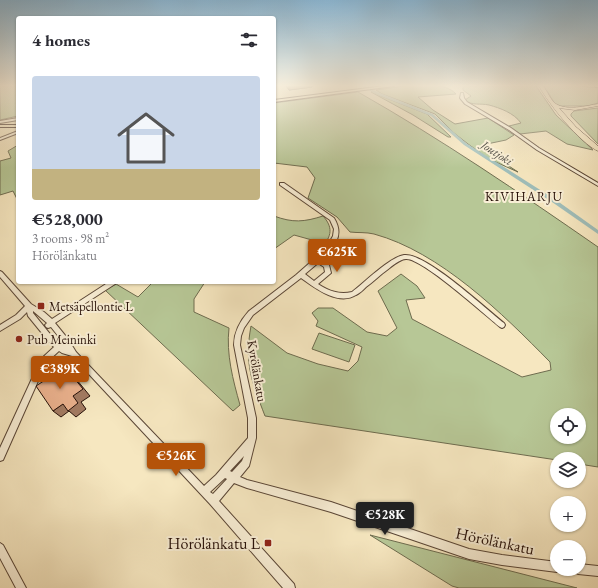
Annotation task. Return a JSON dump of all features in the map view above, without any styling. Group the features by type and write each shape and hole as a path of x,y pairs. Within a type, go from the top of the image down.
{"highway":[{"path":"561,113 572,126 598,149"},
{"path":"565,113 572,126"}],"main road":[{"path":"0,126 16,129"},
{"path":"0,130 16,129"}],"street":[{"path":"485,113 538,149 598,185"},
{"path":"0,122 16,119"},
{"path":"0,139 16,130"},
{"name":"Kyrölänkatu","path":"213,501 246,463 253,428 237,345 239,332 243,321 327,252 334,242 337,232 335,223 326,214 282,184"},
{"path":"300,274 327,293 346,297 354,294 395,262 405,257 411,257 421,261 436,271 502,325"},
{"path":"314,284 328,273 327,266 318,260"},
{"path":"0,273 29,306 36,309 66,342 74,354 213,501 290,588"},
{"path":"42,329 111,284"},
{"path":"0,328 18,317 29,306"},
{"path":"29,306 30,314 58,347 74,354"},
{"path":"0,457 43,360 66,342"},
{"path":"204,492 224,472 251,440"},
{"name":"Hörölänkatu","path":"224,472 233,478 331,507 469,554 550,566"},
{"path":"0,548 22,588"},
{"path":"586,570 598,571"}],"green space":[{"path":"0,113 16,113 16,116 0,120"},
{"path":"276,113 395,113 450,147 598,247 598,467 586,465 586,452 550,452 550,459 265,416 250,372 248,351 251,326 287,353 318,364 348,371 358,361 362,347 316,326 318,321 312,313 318,308 333,308 367,332 387,336 397,328 378,291 401,274 417,286 425,298 406,300 412,319 522,377 551,370 550,362 512,324 469,287 446,270 423,255 399,243 374,234 350,232 337,217 308,198 315,178 307,167 276,163"},
{"path":"410,113 427,114 451,137 448,137"},
{"path":"434,113 438,113 455,124 488,118 514,135 506,140 482,145 495,157 518,172 489,159 454,133"},
{"path":"510,113 555,113 593,150 567,144 546,131 520,134 509,126 521,123"},
{"path":"598,113 598,144 571,116 571,114"},
{"path":"16,146 16,197 13,191 0,195 0,161 11,158 8,151"},
{"path":"323,216 330,228 328,239 322,247 312,240 294,235 276,248 276,217 298,221 310,220"},
{"path":"116,284 138,297 151,284 204,284 194,299 194,312 229,328 229,357 240,405 233,411 105,290"},
{"path":"319,333 355,345 349,362 312,349"},
{"path":"370,535 577,588 459,588 452,586"}],"building":[{"path":"65,367 83,389 73,396 78,403 68,411 63,404 53,411 36,386"}],"waterway":[{"name":"Joutjoki","path":"428,113 432,115 465,144 554,201 598,232"}],"place":[{"name":"Metsäpellontie L","path":"41,306"},
{"name":"Pub Meininki","path":"19,339"},
{"name":"Hörölänkatu L","path":"268,543"}],"district":[{"name":"KIVIHARJU","path":"524,196"}]}
